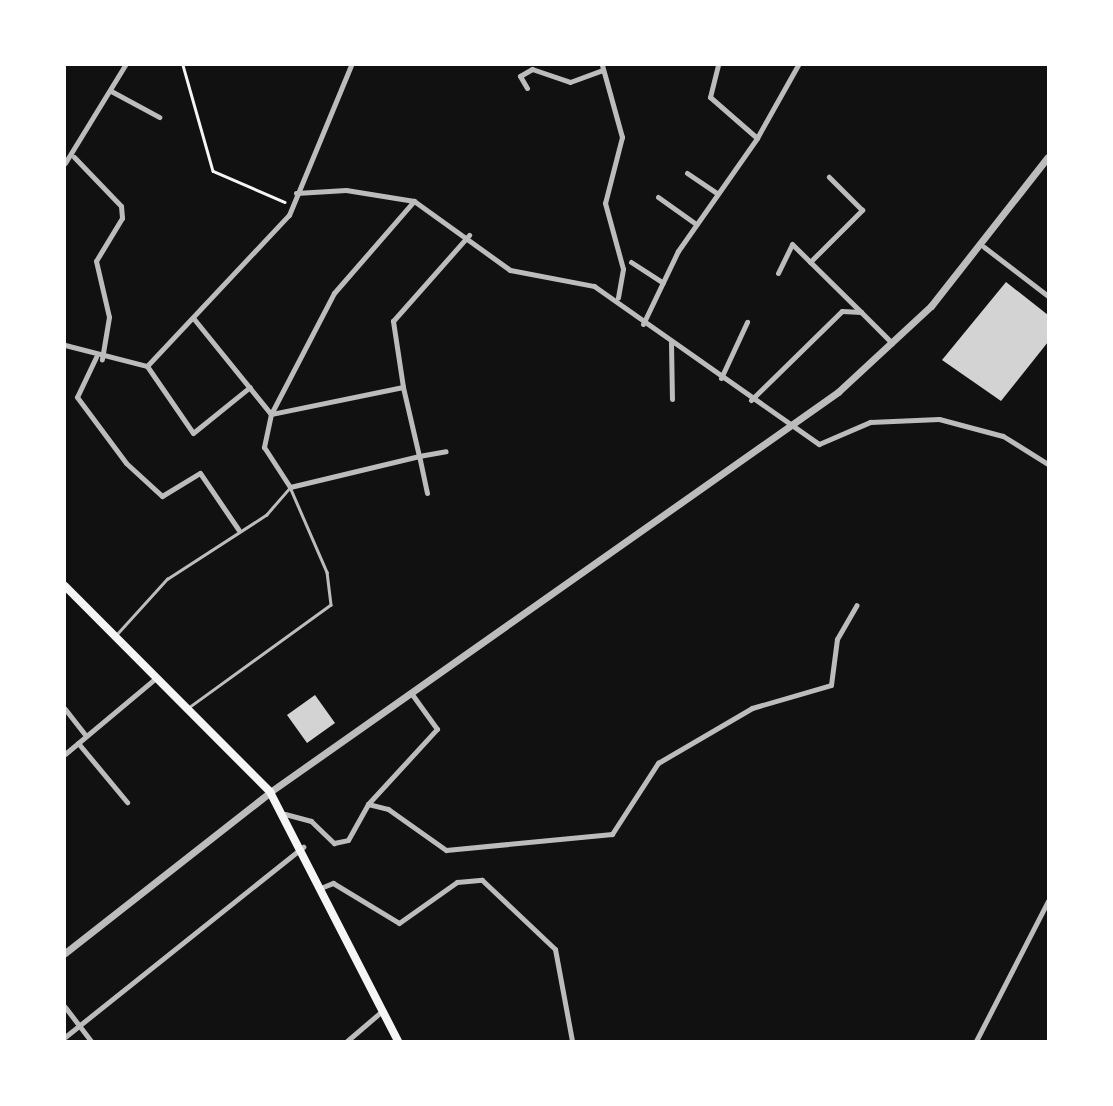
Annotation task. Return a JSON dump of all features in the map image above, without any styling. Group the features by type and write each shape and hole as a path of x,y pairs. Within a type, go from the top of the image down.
{"main road":[{"path":"65,586 190,707 270,792 303,847 398,1041"}],"street":[{"path":"65,163 74,157 125,65"},
{"path":"147,366 280,229 351,65"},
{"path":"718,65 710,97 757,138"},
{"path":"643,324 696,223 757,138 799,65"},
{"path":"527,88 520,76 532,69 570,82 601,68 622,137 605,203 622,269 618,298"},
{"path":"111,91 159,117"},
{"path":"74,157 121,206 122,218 96,261 109,317 99,358 77,397 126,463 162,496 200,473 238,529"},
{"path":"65,953 270,792 760,453 893,344 984,247 1048,157"},
{"path":"687,173 716,193"},
{"path":"810,262 862,210 829,177"},
{"path":"296,192 346,190 414,201 469,234 523,276 594,286 618,298 643,324 779,419 822,445 870,422 939,419 995,433 1048,464"},
{"path":"658,197 696,223"},
{"path":"414,201 334,293 271,414 264,447 290,487 446,451"},
{"path":"427,493 403,387 393,321 469,234"},
{"path":"778,273 792,244 893,344"},
{"path":"984,247 1048,296"},
{"path":"631,262 663,283"},
{"path":"751,400 842,311 861,312"},
{"path":"194,319 271,414"},
{"path":"721,378 747,323"},
{"path":"671,343 672,399"},
{"path":"65,345 99,358 147,366 193,433 250,387"},
{"path":"271,414 403,387"},
{"path":"368,804 388,809 446,850 612,834 658,763 752,708 831,685 837,639 857,605"},
{"path":"65,754 158,677"},
{"path":"285,814 310,821 334,843 348,840 368,804 437,729 411,693"},
{"path":"65,709 86,736"},
{"path":"78,743 127,802"},
{"path":"65,1037 303,847"},
{"path":"323,887 333,883 399,923 457,882 482,880 555,949 572,1041"},
{"path":"976,1041 1048,901"},
{"path":"65,1007 91,1041"},
{"path":"347,1041 382,1011"}],"lane":[{"path":"116,635 167,579 238,529 266,515 290,487 327,572 331,605 190,707"}],"path":[{"path":"183,65 213,171 291,204"}],"building":[{"path":"1006,282 1048,315 1048,342 1001,401 942,360"},
{"path":"315,695 335,723 307,743 287,715"}]}
